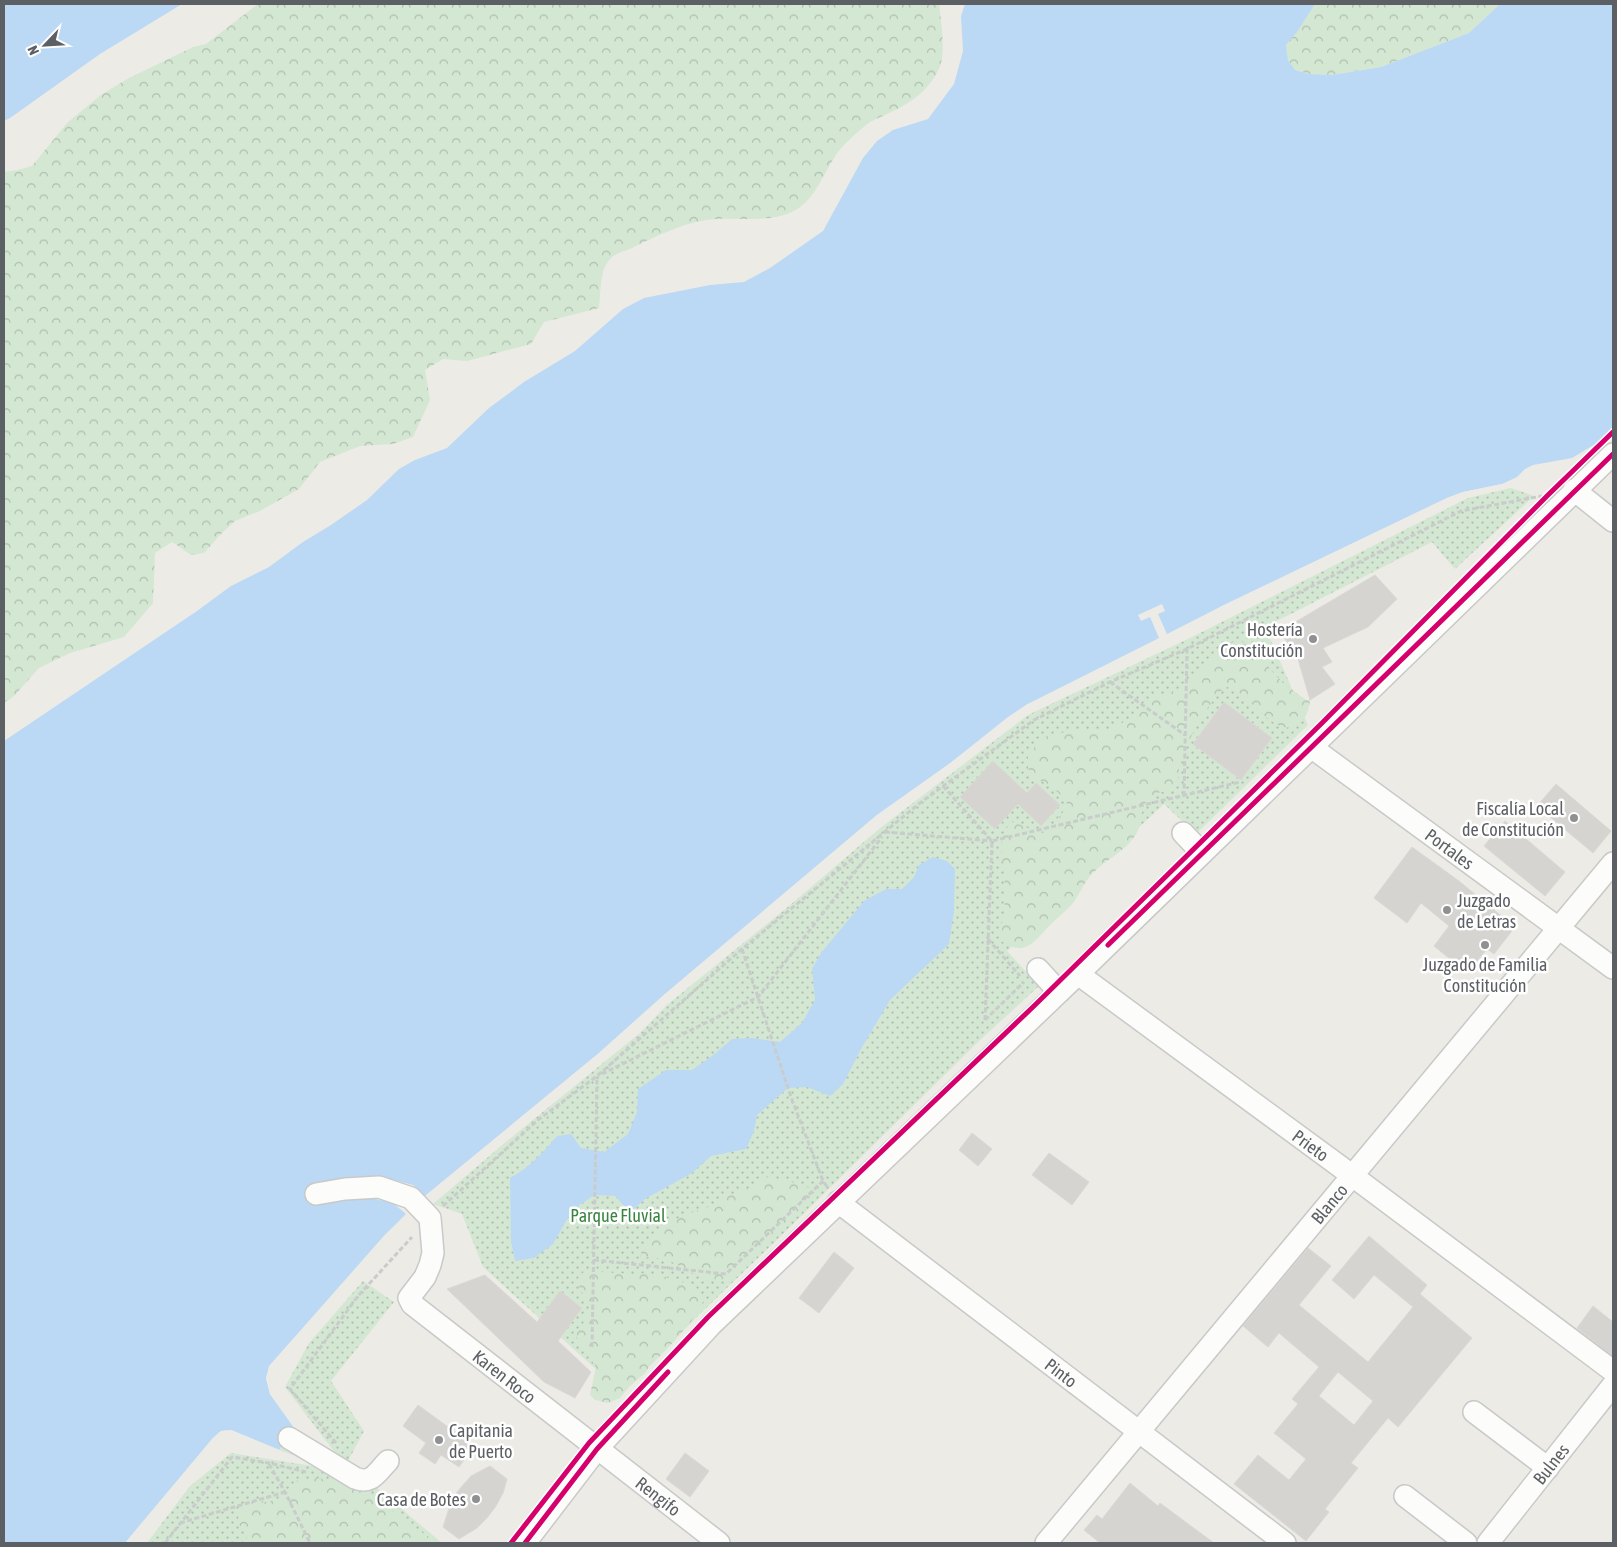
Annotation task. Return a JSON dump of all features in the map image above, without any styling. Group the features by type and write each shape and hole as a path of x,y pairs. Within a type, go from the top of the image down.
{"street":[{"path":"525,1543 597,1450 712,1324 1078,974 1613,454"},
{"path":"1574,490 1613,521"},
{"name":"Portales","path":"1311,747 1613,968"},
{"path":"1183,833 1202,853"},
{"name":"Blanco","path":"1046,1543 1613,862"},
{"path":"1038,969 1059,992"},
{"name":"Prieto","path":"1078,974 1353,1176 1613,1371"},
{"path":"316,1194 345,1189 379,1187 410,1198 430,1218"},
{"name":"Pinto","path":"838,1202 1285,1543"},
{"name":"Karen Roco","path":"430,1218 433,1253 425,1276 409,1298 412,1304 597,1450"},
{"name":"Bulnes","path":"1488,1543 1613,1385"},
{"path":"1474,1412 1548,1468"},
{"path":"289,1438 340,1469 364,1481 370,1480 388,1461"},
{"name":"Rengifo","path":"597,1450 719,1543"},
{"path":"1405,1496 1466,1543"}],"path":[{"path":"1542,501 1548,495"},
{"path":"340,1469 347,1456 290,1389 358,1296 430,1218 538,1120 597,1076 742,949 886,831 943,786 1034,720 1110,682 1187,649 1461,511 1548,495"},
{"path":"1184,796 1187,649"},
{"path":"1110,682 1185,735"},
{"path":"886,831 992,841 1240,782"},
{"path":"943,786 992,841 987,957 985,1020 1025,982 988,940"},
{"path":"597,1076 758,997 886,831"},
{"path":"594,1260 726,1274 823,1181 791,1097 742,949"},
{"path":"592,1347 597,1076"},
{"path":"164,1543 232,1457 314,1474"},
{"path":"268,1463 285,1492 310,1543"},
{"path":"180,1523 285,1492"}],"green space":[{"path":"258,4 939,4 943,38 942,56 938,71 922,92 903,106 870,122 839,150 816,189 802,206 781,216 760,219 706,220 659,235 611,258 604,268 602,275 599,308 544,322 531,344 467,361 443,359 425,370 430,400 413,437 393,444 360,446 320,462 299,489 260,511 235,521 204,553 191,555 172,542 155,553 153,603 124,637 70,653 39,668 14,696 4,703 4,172 32,166 68,122 101,95 127,79 193,47 206,44"},
{"path":"1315,4 1500,4 1469,33 1381,67 1332,75 1308,74 1295,70 1288,60 1286,45"},
{"name":"Parque Fluvial","path":"1511,488 1534,496 1455,569 1432,542 1265,627 1308,725 1196,834 1164,804 1007,951 1039,986 979,1041 620,1391 483,1267 462,1214 433,1204 640,1033 667,1005 789,906 879,829 1028,715 1190,638 1468,498"},
{"path":"1240,641 1247,644 1283,683 1306,700 1310,700 1308,711 1303,720 1289,727 1280,726 1262,714 1236,691 1227,687 1220,692 1206,710 1187,744 1180,763 1177,786 1150,797 1144,806 1137,832 1130,842 1092,874 1073,903 1029,945 1017,948 1001,941 998,935 1003,920 1005,898 1002,841 1007,828 1011,822 1036,832 1045,832 1050,829 1063,812 1067,803 1048,784 1036,779 1031,774 1028,768 1028,756 1036,745 1047,736 1074,730 1109,729 1115,727 1138,714 1157,695 1164,696 1187,686 1217,655 1233,642"},
{"path":"768,1177 810,1188 811,1195 801,1214 783,1225 761,1252 729,1280 713,1281 705,1279 667,1260 640,1257 648,1239 664,1225 687,1214 714,1205 725,1197 745,1190"},
{"path":"585,1271 658,1275 693,1286 703,1297 701,1307 696,1316 680,1335 620,1398 608,1403 595,1400 590,1395 596,1367 577,1338 577,1331 585,1321 589,1307 577,1282 579,1276"},
{"path":"363,1281 394,1302 331,1381 364,1431 347,1463 442,1543 147,1543 190,1486 231,1453 331,1469 279,1450 295,1428 339,1458 285,1387 309,1343"},
{"path":"317,1478 344,1483 370,1492 379,1502 437,1543 246,1543 247,1534 237,1522 240,1512 245,1506 282,1497 289,1491 295,1481"}],"water":[{"path":"4,4 182,4 100,54 4,121"},
{"path":"965,4 1315,4 1286,45 1288,60 1295,70 1308,74 1332,75 1381,67 1469,33 1500,4 1613,4 1613,427 1597,443 1572,458 1533,465 1525,469 1517,477 1502,484 1463,492 1447,498 1224,605 1026,705 1008,717 949,764 877,815 665,994 599,1053 425,1196 384,1236 270,1366 266,1378 270,1394 295,1428 279,1450 231,1430 221,1431 213,1438 125,1543 4,1543 4,741 231,586 269,567 303,542 331,525 367,500 399,469 415,460 447,448 489,408 524,382 575,351 623,309 644,298 710,285 744,282 770,268 823,231 863,158 877,141 893,130 928,119 954,84 963,51 961,16"},
{"path":"933,857 947,861 955,869 954,911 949,944 890,1000 843,1084 830,1096 807,1087 788,1088 757,1115 754,1131 746,1149 711,1156 692,1173 645,1199 630,1212 615,1196 595,1195 573,1209 553,1244 534,1258 515,1261 511,1241 510,1178 536,1159 557,1136 571,1134 581,1148 604,1152 628,1134 637,1112 638,1089 666,1070 692,1070 732,1039 752,1038 780,1042 802,1023 815,1000 812,969 821,953 864,901 886,889 902,889 914,877 919,865"}],"pier":[{"path":"1502,484 1505,486 1464,494 1448,500 1225,607 1027,707 879,817 667,996 601,1055 426,1198 386,1237 272,1368 269,1378 272,1393 297,1427 297,1430 294,1428 270,1394 266,1378 269,1366 384,1236 406,1214 393,1203 375,1199 344,1199 309,1204 308,1190 371,1177 413,1185 425,1196 599,1053 665,994 877,815 949,764 1026,705 1159,638 1150,617 1141,621 1138,615 1162,604 1165,611 1158,614 1167,634 1447,498 1463,492"},
{"path":"231,1430 282,1451 279,1452 230,1433 222,1433 214,1439 128,1543 125,1543 213,1438 221,1431"}],"building":[{"name":"Hostería Constitución","path":"1375,575 1397,599 1368,627 1323,648 1332,662 1322,667 1335,684 1310,700 1298,659 1280,631"},
{"path":"1224,702 1272,738 1241,780 1193,744"},
{"path":"993,761 1027,793 1036,783 1060,805 1041,826 1018,804 995,829 960,797"},
{"name":"Fiscalía Local de Constitución","path":"1556,784 1611,831 1593,853 1537,806"},
{"path":"1505,821 1565,872 1545,896 1484,846"},
{"path":"1412,847 1459,881 1515,927 1494,954 1487,949 1467,973 1434,946 1449,926 1421,903 1407,923 1374,898"},
{"path":"972,1133 992,1149 978,1166 959,1150"},
{"path":"1049,1153 1089,1182 1072,1205 1032,1175"},
{"path":"1369,1236 1427,1285 1420,1294 1472,1338 1398,1427 1388,1418 1351,1463 1358,1468 1325,1509 1329,1512 1306,1541 1234,1484 1258,1455 1289,1480 1306,1459 1274,1433 1298,1404 1292,1399 1319,1367 1279,1333 1268,1347 1243,1326 1308,1248 1331,1266 1299,1305 1368,1362 1413,1307 1374,1275 1354,1299 1332,1280","holes":["1338,1372 1373,1401 1354,1425 1319,1396"]},
{"path":"834,1252 854,1268 819,1313 799,1298"},
{"path":"485,1275 537,1322 560,1291 582,1308 558,1341 591,1372 575,1398 544,1382 447,1289"},
{"path":"1593,1306 1613,1322 1613,1356 1577,1328"},
{"path":"418,1405 474,1446 459,1467 441,1455 435,1464 419,1453 426,1443 403,1426"},
{"path":"685,1453 709,1471 690,1497 666,1479"},
{"name":"Casa de Botes","path":"490,1466 507,1479 503,1493 487,1518 477,1528 459,1539 443,1527 450,1505 457,1492 471,1476"},
{"path":"1130,1483 1158,1506 1160,1503 1214,1543 1100,1543 1084,1530 1097,1515 1102,1519"}],"cycle path":[{"path":"511,1543 589,1443 708,1317 1035,1005 1322,723 1613,432"},
{"path":"1108,945 1613,454"},
{"path":"525,1543 597,1449 668,1372"}],"place":[{"name":"Hostería Constitución","path":"1313,639"},
{"name":"Fiscalía Local de Constitución","path":"1574,818"},
{"name":"Juzgado de Letras","path":"1447,910"},
{"name":"Juzgado de Familia Constitución","path":"1485,945"},
{"name":"Capitania de Puerto","path":"439,1440"},
{"name":"Casa de Botes","path":"476,1499"}]}
